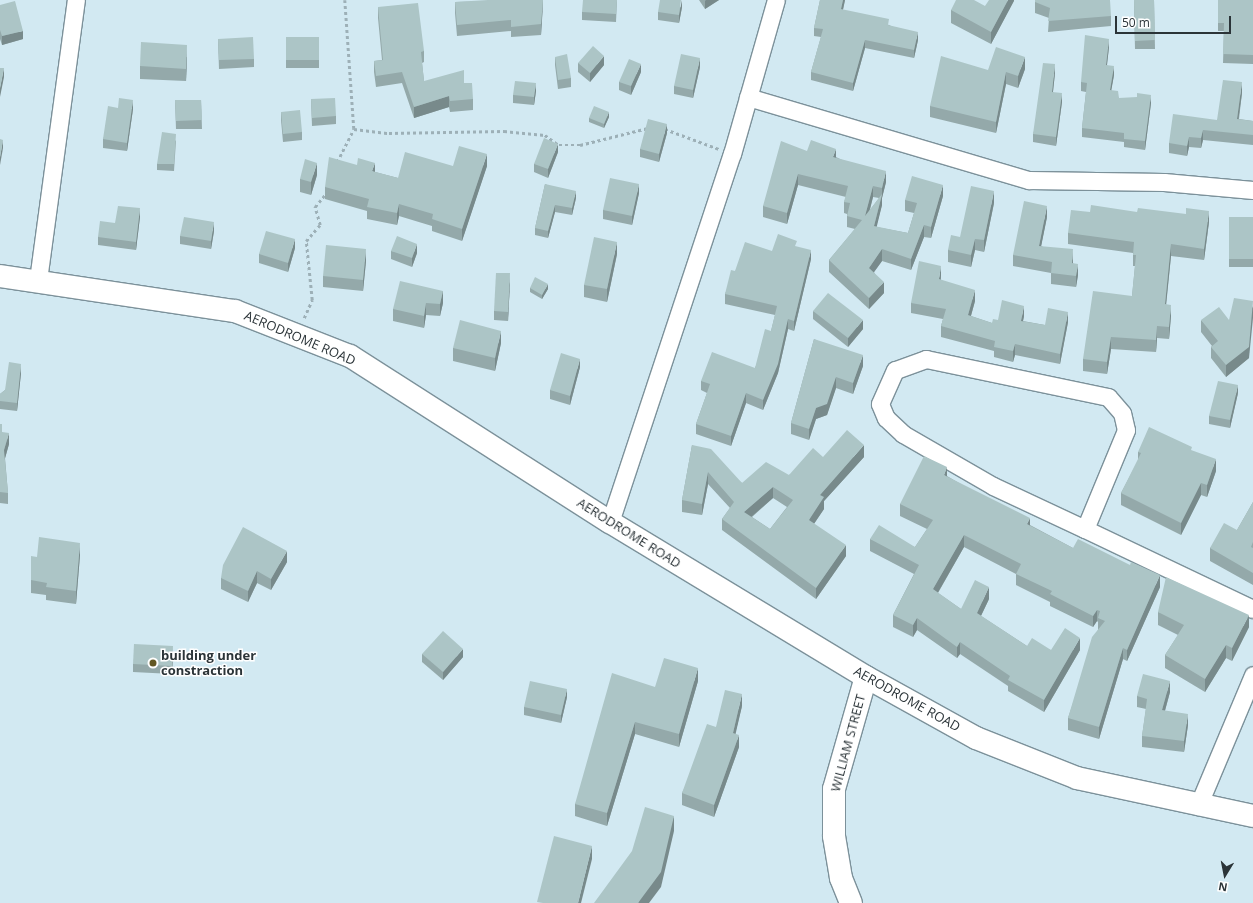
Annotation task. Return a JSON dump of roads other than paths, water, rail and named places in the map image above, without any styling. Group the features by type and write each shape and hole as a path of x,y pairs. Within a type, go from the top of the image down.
{"street":[{"path":"38,280 76,0"},
{"path":"610,522 732,154 776,0"},
{"path":"748,97 1029,180 1164,182 1253,190"},
{"name":"AERODROME ROAD","path":"0,276 38,280 235,311 350,356 610,522 866,677 976,738 1077,778 1198,806 1253,816"},
{"path":"1085,529 1126,430 1122,413 1108,397 926,359 895,370 880,404 886,418 903,434 993,486 1253,609"},
{"path":"1198,806 1253,675"},
{"name":"WILLIAM STREET","path":"851,903 841,878 834,836 834,789 866,677"}],"place":[{"name":"building under constraction","path":"153,663"}]}
